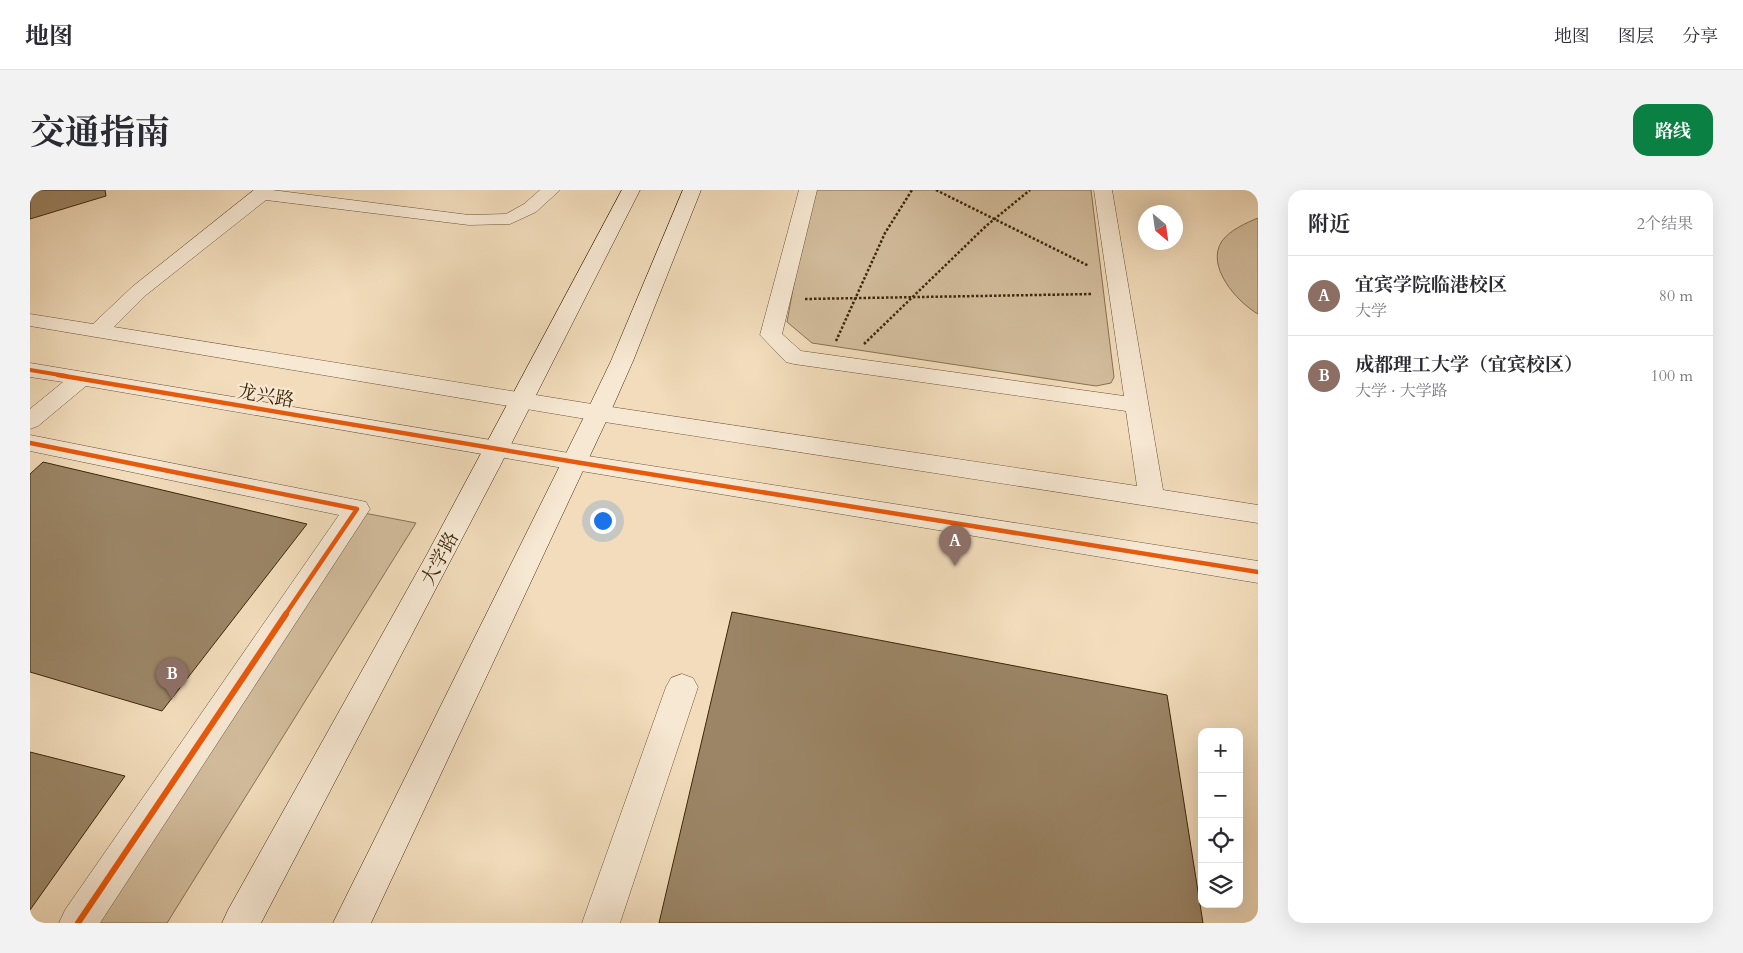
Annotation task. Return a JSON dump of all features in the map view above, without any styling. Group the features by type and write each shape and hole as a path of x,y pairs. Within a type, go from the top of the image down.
{"street":[{"path":"98,331 139,291 262,192 469,220 510,219 530,208 551,190"},
{"name":"大学路","path":"241,923 523,402 631,190"},
{"path":"352,923 598,413 622,361 692,190"},
{"path":"808,190 771,335 794,357 1137,405"},
{"path":"1103,190 1151,497"},
{"name":"龙兴路","path":"30,320 523,402 1258,514"},
{"name":"龙兴路","path":"30,370 575,462 1258,572"},
{"path":"30,421 81,379"},
{"path":"30,443 357,509 78,923"},
{"path":"601,923 682,687"}],"path":[{"path":"835,362 855,299 885,233 912,190"},
{"path":"936,190 994,219 1118,287"},
{"path":"835,362 912,298 994,219 1030,190"},
{"path":"780,299 912,298 1118,287"}],"shaded area":[{"path":"811,190 1091,190 1114,377 1111,383 1096,386 812,343 787,322"},
{"path":"1258,218 1258,314 1241,301 1226,282 1220,272 1218,251 1222,241 1229,233"},
{"path":"364,513 416,523 167,923 89,923"}],"building":[{"path":"40,190 105,190 106,196 30,219 30,193"},
{"path":"43,462 307,524 162,711 30,672 30,474"},
{"path":"732,612 1167,695 1198,891 1198,908 1201,908 1203,923 659,923"},
{"path":"30,752 125,776 30,910"}],"cycle path":[{"path":"30,370 575,462 1258,572"},
{"path":"30,443 357,509 78,923"}],"place":[{"name":"宜宾学院临港校区","path":"955,566"},
{"name":"成都理工大学（宜宾校区）","path":"172,699"}]}
